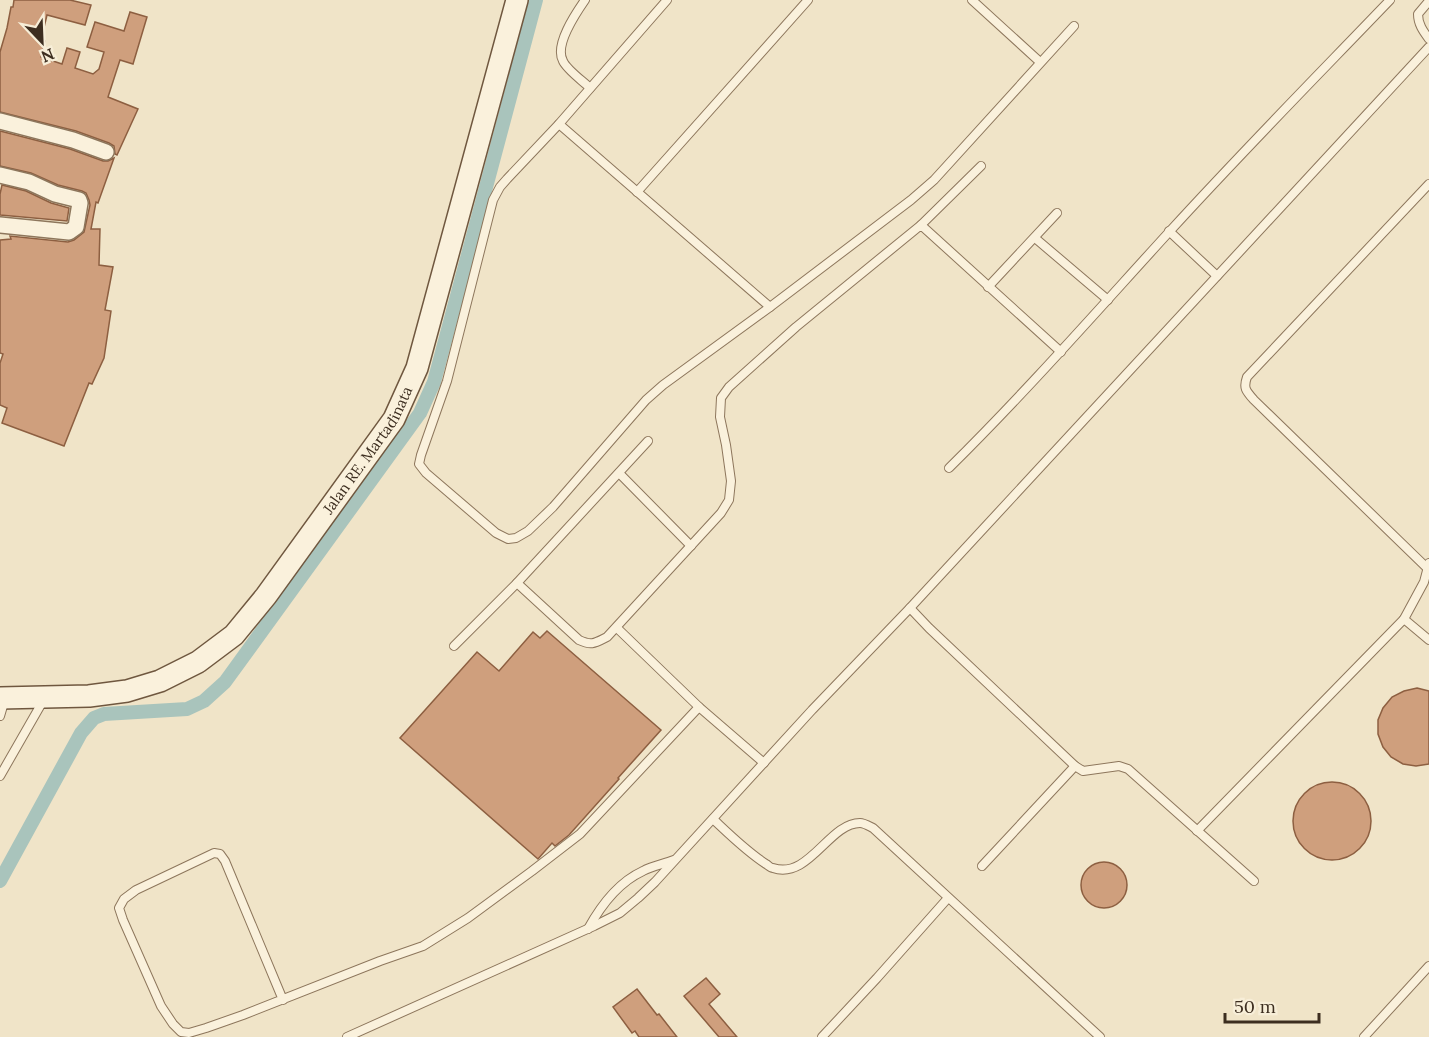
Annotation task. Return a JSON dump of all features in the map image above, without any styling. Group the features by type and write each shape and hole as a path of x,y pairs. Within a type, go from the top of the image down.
{"main road":[{"name":"Jalan RE. Martadinata","path":"2,704 45,697 88,696 127,691 160,681 198,662 234,635 266,596 394,419 406,396 417,368 517,0"}],"street":[{"path":"0,121 73,140 106,152"},
{"path":"0,175 29,182 56,194 79,200 80,203 76,227 69,232 0,225"}],"lane":[{"path":"585,0 564,37 561,59 590,88"},
{"path":"667,0 559,124 507,178 493,200 447,381 419,464 443,488 496,533 508,539 516,538 528,531 553,507 646,400 663,385 770,307 934,180 1074,26"},
{"path":"637,192 808,0"},
{"path":"972,0 1040,62"},
{"path":"949,468 992,426 1169,231 1390,0"},
{"path":"1429,1 1418,14 1418,21 1429,39"},
{"path":"347,1037 588,929 620,913 638,898 1429,47"},
{"path":"559,124 770,307"},
{"path":"517,583 579,639 588,644 596,643 607,637 721,513 729,500 730,481 720,417 721,398 729,387 796,327 921,225 981,166"},
{"path":"1197,831 1404,619 1424,582 1428,566 1254,400 1247,392 1245,384 1247,377 1429,184"},
{"path":"988,286 1058,213"},
{"path":"921,225 1061,352"},
{"path":"1169,231 1217,276"},
{"path":"1035,238 1108,300"},
{"path":"454,646 517,583 648,441"},
{"path":"619,473 691,546"},
{"path":"910,608 1075,766 1083,771 1119,766 1128,769 1254,881"},
{"path":"1404,619 1429,640"},
{"path":"617,628 699,707 764,763"},
{"path":"0,776 45,697"},
{"path":"283,1000 225,861 220,854 214,853 136,890 124,899 119,908 123,920 161,1006 181,1032 189,1033 207,1028 283,1000 380,961 423,946 468,918 580,834 699,707"},
{"path":"982,866 1075,766"},
{"path":"713,819 754,857 773,868 790,870 803,863 849,825 862,823 873,828 1100,1037"},
{"path":"588,929 597,912 627,881 641,871 675,859"},
{"path":"822,1037 948,898"},
{"path":"1364,1037 1429,966"}],"building":[{"path":"14,0 70,0 91,5 85,25 47,15 41,40 45,41 41,57 62,64 67,48 80,52 75,68 93,74 99,69 104,52 87,47 95,22 124,31 130,12 147,17 133,64 120,60 108,97 138,109 117,155 114,146 109,143 76,131 0,112 0,52"},
{"path":"0,131 70,149 103,161 114,158 98,203 96,202 91,229 100,229 99,265 113,267 105,310 111,311 104,358 92,384 89,383 64,446 2,423 7,408 0,405 0,363 3,354 0,353 0,240 11,239 10,236 68,242 74,240 84,232 89,200 86,193 82,191 58,185 31,173 0,166"},
{"path":"2,185 26,191 51,203 69,208 67,221 0,215"},
{"path":"547,631 661,730 569,835 555,846 552,843 538,859 400,738 477,652 499,671 533,632 540,638"},
{"path":"1417,688 1429,691 1429,764 1416,766 1403,764 1391,757 1383,747 1378,734 1378,720 1383,708 1392,697"},
{"path":"1332,782 1347,785 1359,794 1368,806 1371,821 1368,836 1359,848 1347,857 1332,860 1317,857 1305,848 1296,836 1293,821 1296,806 1305,794 1317,785"},
{"path":"1104,862 1120,869 1127,885 1120,901 1104,908 1088,901 1081,885 1088,869"},
{"path":"706,978 720,994 709,1004 737,1037 719,1037 684,996"},
{"path":"637,989 677,1037 639,1037 635,1031 632,1033 613,1007"}],"waterway":[{"path":"0,881 81,733 94,718 104,714 187,709 204,701 225,682 420,413 434,382 536,0"}]}
